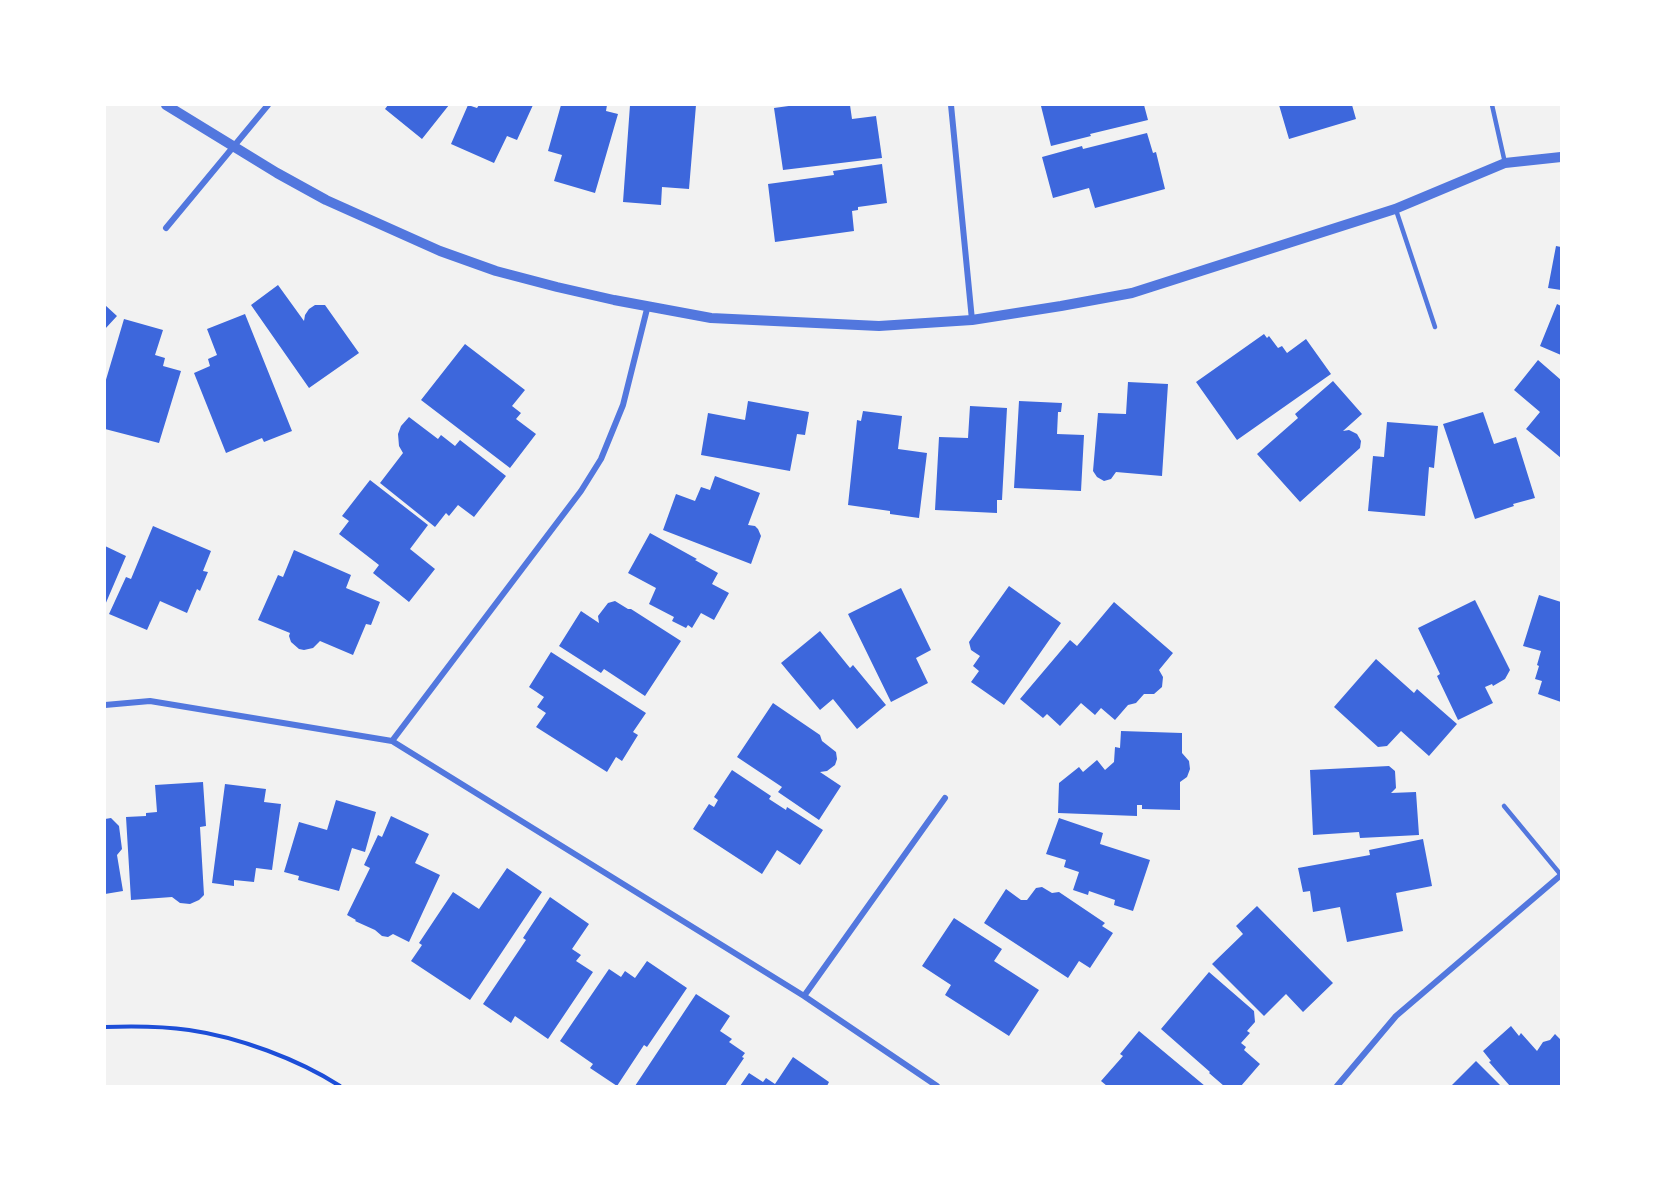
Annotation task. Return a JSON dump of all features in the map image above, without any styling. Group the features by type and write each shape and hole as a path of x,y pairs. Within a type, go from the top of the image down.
{"street":[{"path":"166,105 233,147 326,200 440,251 496,271 557,288 711,318 868,326 972,320 1132,293 1395,209 1505,163 1561,158"},
{"path":"166,228 268,105"},
{"path":"951,105 972,320"},
{"path":"392,741 581,491 601,459 623,405 648,305"},
{"path":"105,705 150,700 392,741 804,996 937,1086"},
{"path":"804,996 945,798"},
{"path":"1337,1086 1396,1016 1561,875"}],"lane":[{"path":"1492,105 1505,163"},
{"path":"1395,209 1435,327"},
{"path":"1504,806 1561,875"}],"path":[{"path":"105,1027 138,1026 189,1030 251,1044 297,1063 340,1086"}],"building":[{"path":"388,105 449,105 422,139 385,109"},
{"path":"468,105 477,108 479,105 533,105 517,140 507,136 494,163 451,144"},
{"path":"561,105 607,105 606,111 618,114 595,193 554,181 562,155 548,151"},
{"path":"630,105 696,105 689,189 662,187 661,205 623,202"},
{"path":"796,105 850,105 852,119 876,116 882,158 783,170 774,108"},
{"path":"1144,105 1148,120 1051,146 1041,106"},
{"path":"1279,105 1352,105 1356,119 1289,139"},
{"path":"1147,133 1153,153 1156,152 1165,189 1095,208 1089,188 1053,198 1042,157 1082,146 1083,149"},
{"path":"882,164 887,203 858,207 858,210 852,211 854,231 775,242 768,184 834,175 833,171"},
{"path":"1556,246 1561,247 1561,290 1548,288"},
{"path":"278,285 304,321 309,309 315,305 325,305 359,353 309,388 251,305"},
{"path":"1557,304 1561,306 1561,355 1540,346"},
{"path":"105,305 117,316 105,329"},
{"path":"245,314 292,431 264,442 262,438 226,453 194,373 210,366 208,359 217,355 207,329"},
{"path":"124,319 163,330 155,355 165,358 163,366 181,371 159,443 105,429 105,383"},
{"path":"1264,334 1267,338 1269,336 1278,348 1282,346 1287,353 1306,339 1331,374 1237,440 1196,382"},
{"path":"465,344 525,390 512,406 521,413 516,419 536,434 510,468 421,400"},
{"path":"1538,360 1561,380 1561,458 1526,429 1540,412 1514,390"},
{"path":"1333,381 1362,414 1343,431 1349,430 1357,434 1361,441 1360,448 1300,502 1257,454 1298,418 1295,414"},
{"path":"1128,382 1168,384 1162,476 1116,472 1111,479 1104,481 1093,471 1098,413 1126,414"},
{"path":"748,401 809,412 805,435 797,434 790,471 701,455 708,413 745,420"},
{"path":"1019,401 1062,403 1061,412 1058,412 1057,434 1084,435 1081,491 1014,488"},
{"path":"970,406 1007,408 1002,500 997,500 997,513 935,510 939,437 968,438"},
{"path":"863,411 902,416 898,449 927,453 919,518 848,505 857,420 861,421"},
{"path":"1483,412 1494,444 1516,437 1535,498 1475,519 1443,424"},
{"path":"409,417 438,439 441,435 455,446 460,440 506,476 474,517 458,505 449,516 446,513 435,527 380,483 403,453 399,446 398,434 401,426"},
{"path":"1387,422 1438,426 1434,468 1429,467 1425,516 1368,511 1373,456 1384,457"},
{"path":"715,476 760,493 748,525 755,526 761,536 751,564 663,530 676,494 695,501 701,487 710,490"},
{"path":"370,480 428,525 410,549 435,569 409,602 373,573 379,565 339,534 349,521 342,516"},
{"path":"153,526 211,551 203,571 208,572 200,591 197,589 187,613 160,601 147,630 109,614 126,577 131,579"},
{"path":"650,533 718,573 712,584 729,593 714,620 701,613 692,628 688,625 686,628 672,621 674,617 649,604 656,588 628,573"},
{"path":"105,546 126,556 105,605"},
{"path":"294,550 351,575 346,588 380,602 371,625 366,624 353,655 320,641 313,648 299,649 291,642 290,633 258,620 278,575 283,577"},
{"path":"1009,586 1061,623 1004,705 971,682 979,671 973,666 980,656 971,650 969,642"},
{"path":"901,588 931,650 916,658 928,683 891,702 848,614"},
{"path":"1539,595 1561,602 1561,702 1538,694 1542,681 1535,679 1541,651 1523,646"},
{"path":"1475,600 1510,670 1505,679 1493,686 1492,684 1485,687 1493,703 1458,720 1437,676 1440,674 1418,628"},
{"path":"615,601 681,641 645,696 604,669 601,673 559,646 581,611 599,623 598,616 608,603"},
{"path":"1114,602 1173,653 1159,670 1163,677 1162,687 1154,694 1144,694 1136,703 1128,705 1115,720 1101,708 1095,715 1081,703 1060,726 1047,714 1043,718 1020,699 1070,640 1077,646"},
{"path":"820,631 850,668 853,665 886,705 857,729 833,699 820,710 781,663"},
{"path":"551,652 646,713 633,732 638,735 622,761 616,757 607,772 536,727 546,713 537,707 544,697 529,687"},
{"path":"1376,659 1414,693 1417,689 1457,724 1429,756 1401,731 1387,746 1378,747 1334,707"},
{"path":"773,703 820,735 822,741 836,752 835,765 827,771 820,772 841,786 819,820 778,792 782,787 737,757"},
{"path":"1121,731 1182,733 1182,753 1189,761 1190,769 1187,777 1180,782 1180,810 1142,809 1142,805 1137,805 1137,816 1058,813 1059,783 1079,767 1083,772 1097,760 1105,770 1114,762 1115,747 1120,748"},
{"path":"1389,766 1395,771 1396,788 1391,793 1416,792 1419,835 1360,838 1359,832 1313,835 1310,770"},
{"path":"732,770 771,796 769,799 786,810 787,807 823,830 800,865 777,850 762,874 693,829 709,804 714,807 718,800 714,797"},
{"path":"203,782 206,826 200,827 204,895 190,904 180,903 172,897 131,900 126,817 146,816 146,813 157,812 155,785"},
{"path":"225,784 266,789 264,802 281,804 272,870 256,868 254,882 234,880 234,886 212,883"},
{"path":"336,800 376,812 365,852 352,848 339,891 298,880 299,876 284,872 299,822 327,830"},
{"path":"391,816 429,834 415,863 440,875 409,942 393,934 388,937 382,936 347,915 370,868 364,865 378,835 382,837"},
{"path":"111,818 119,826 122,849 117,855 123,891 105,894 105,819"},
{"path":"1059,818 1103,833 1100,844 1150,860 1133,911 1114,905 1115,900 1089,891 1088,895 1073,890 1079,872 1064,867 1066,860 1046,854"},
{"path":"1423,839 1432,886 1396,893 1403,931 1347,942 1340,907 1313,912 1310,891 1303,892 1298,868 1370,855 1369,850"},
{"path":"507,868 542,892 470,1000 411,961 422,945 419,943 453,892 479,909"},
{"path":"1042,887 1052,893 1059,892 1105,923 1102,926 1113,933 1090,968 1079,961 1068,978 984,923 1006,889 1021,900 1027,900 1036,888"},
{"path":"550,897 589,924 572,949 581,955 576,961 593,972 548,1039 515,1016 511,1023 483,1004 526,940 523,938"},
{"path":"1257,906 1333,983 1303,1012 1286,994 1264,1016 1212,964 1243,934 1236,926"},
{"path":"954,918 1002,949 994,961 1039,990 1009,1036 945,995 951,985 922,966"},
{"path":"647,961 687,988 647,1047 644,1045 617,1086 590,1068 593,1064 560,1041 609,969 621,977 625,971 635,978"},
{"path":"1209,972 1254,1011 1255,1022 1247,1031 1250,1033 1241,1043 1246,1047 1244,1050 1260,1064 1241,1086 1224,1086 1161,1029"},
{"path":"696,994 730,1016 720,1031 732,1039 729,1042 745,1053 742,1057 744,1058 725,1086 635,1086"},
{"path":"1511,1026 1519,1036 1521,1033 1537,1051 1543,1042 1550,1040 1555,1034 1561,1040 1561,1086 1510,1086 1489,1062 1491,1061 1483,1051"},
{"path":"1139,1031 1205,1086 1107,1086 1101,1081 1123,1056 1120,1054"},
{"path":"793,1057 829,1082 827,1086 740,1086 749,1073 763,1082 766,1078 775,1084"},
{"path":"1476,1061 1501,1086 1451,1086"}]}
